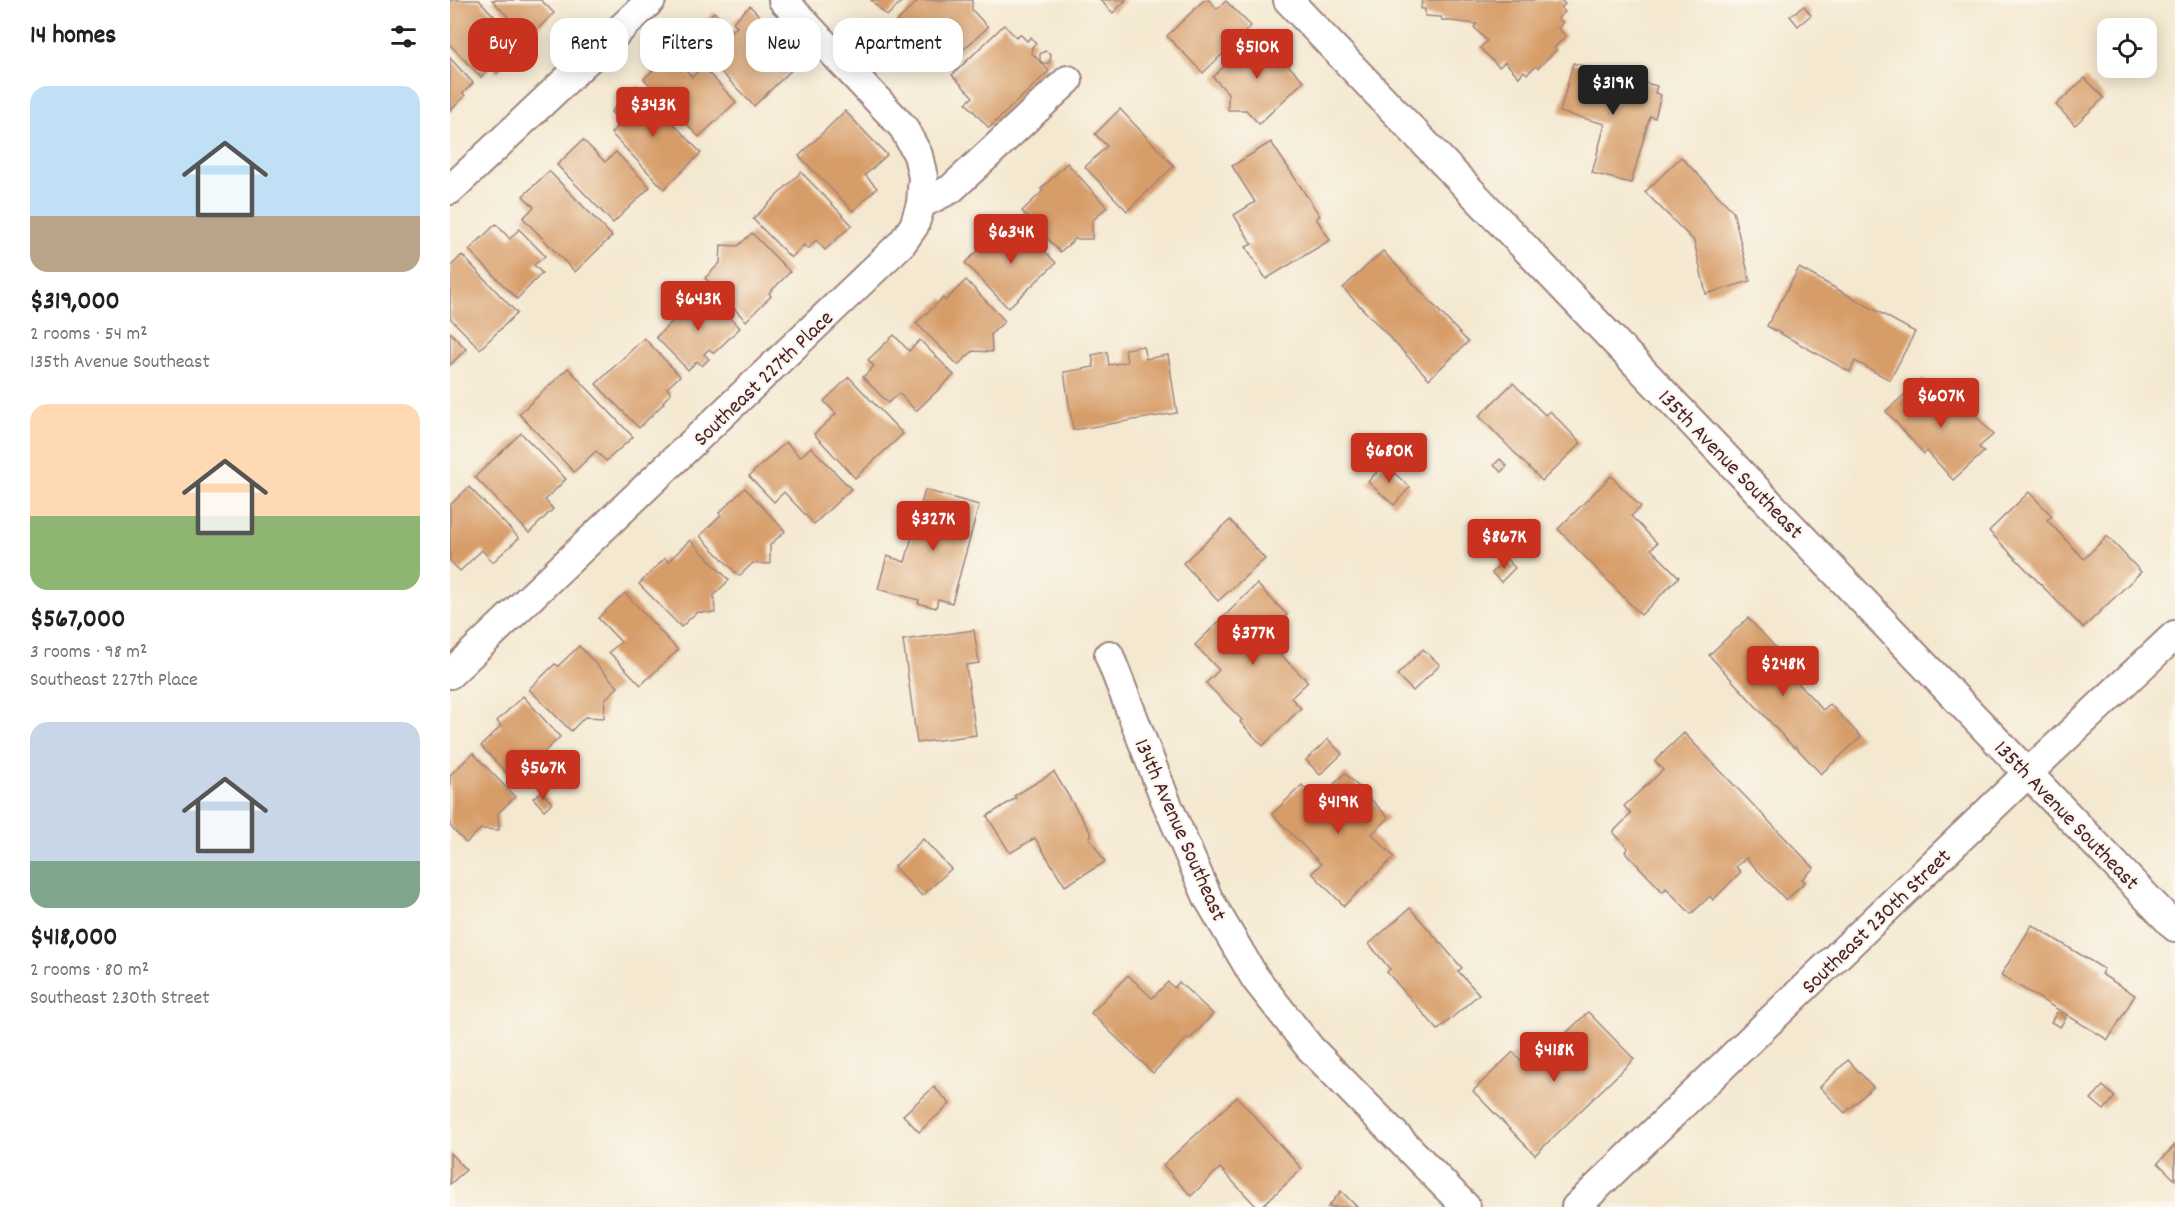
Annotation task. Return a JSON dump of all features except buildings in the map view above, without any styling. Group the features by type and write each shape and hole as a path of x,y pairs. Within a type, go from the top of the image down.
{"street":[{"path":"450,190 651,0"},
{"name":"Southeast 227th Place","path":"450,674 902,243 914,226 921,204 923,177 918,154 903,127 783,0"},
{"name":"135th Avenue Southeast","path":"1288,0 2175,927"},
{"path":"921,204 951,189 1068,80"},
{"name":"Southeast 230th Street","path":"1576,1207 2175,635"},
{"name":"134th Avenue Southeast","path":"1109,655 1165,799 1208,898 1255,978 1310,1048 1466,1207"}]}
